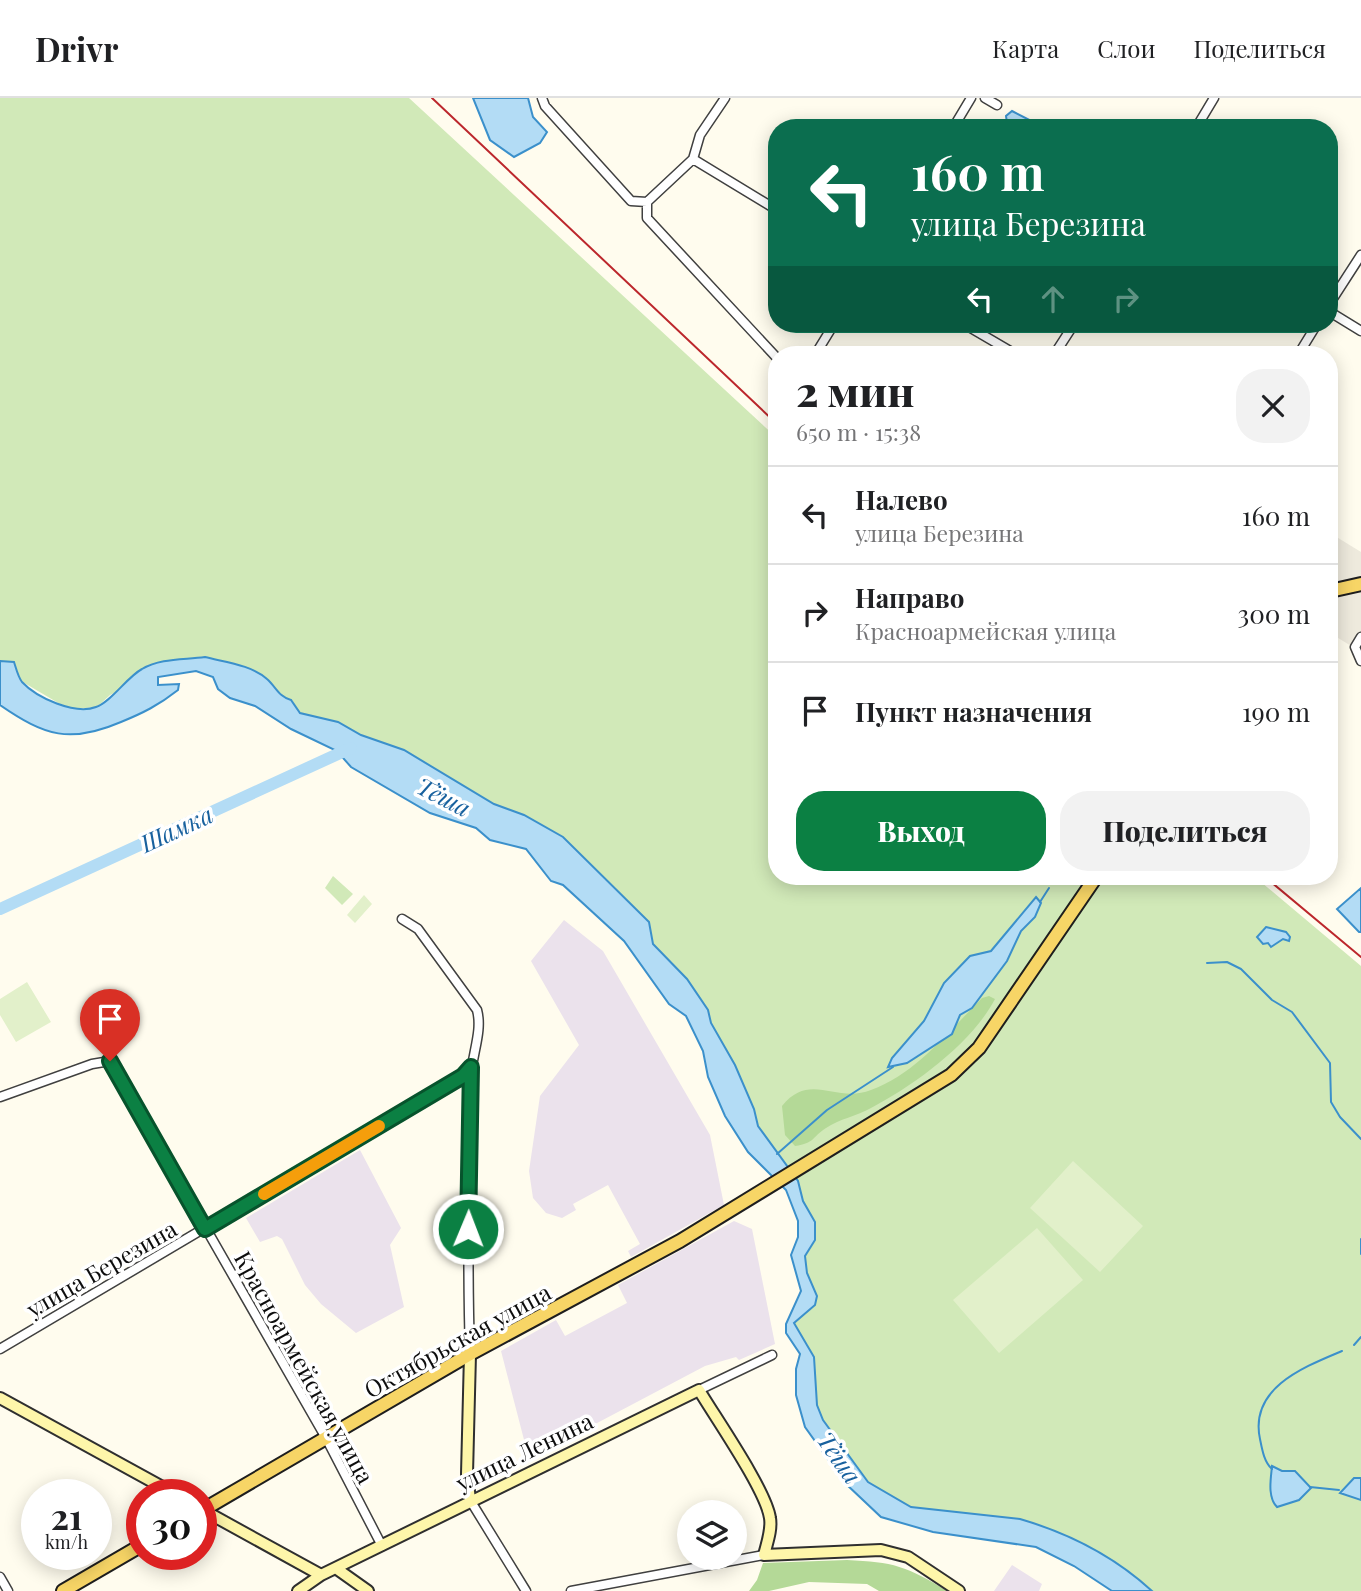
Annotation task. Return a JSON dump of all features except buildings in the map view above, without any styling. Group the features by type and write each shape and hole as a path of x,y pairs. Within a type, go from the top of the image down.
{"main road":[{"path":"1338,589 1361,584"},
{"name":"Октябрьская улица","path":"217,1501 470,1354 668,1247 951,1075 979,1048 1092,885"},
{"path":"63,1591 126,1554"}],"street":[{"path":"542,98 545,106 631,201 647,202 693,159 700,135 724,98"},
{"path":"958,119 971,98"},
{"path":"985,98 997,105"},
{"path":"1201,119 1214,98"},
{"path":"693,159 768,205"},
{"path":"647,202 647,218 768,348"},
{"path":"1338,291 1361,255"},
{"path":"1338,317 1361,331"},
{"path":"979,333 1002,346"},
{"path":"1361,637 1355,647 1361,661"},
{"path":"402,919 418,929 477,1010 480,1021 471,1067 467,1247 470,1354 467,1474 470,1500 526,1591"},
{"name":"Красноармейская улица","path":"0,1097 92,1064 110,1061 326,1438 382,1546"},
{"name":"улица Березина","path":"0,1349 463,1076 471,1067"},
{"name":"улица Ленина","path":"298,1591 321,1575 470,1500 772,1355"},
{"path":"699,1390 752,1478 769,1513 770,1528 764,1555"},
{"path":"0,1398 148,1479"},
{"path":"217,1518 321,1575"},
{"path":"571,1591 764,1555 881,1549 908,1556 959,1591"},
{"path":"337,1569 368,1591"},
{"path":"0,1577 8,1591"}],"shaded area":[{"path":"1338,538 1361,552 1361,652 1338,638"},
{"path":"564,920 603,951 710,1135 724,1205 631,1257 628,1251 640,1244 608,1185 573,1204 576,1210 562,1218 546,1213 533,1198 529,1171 540,1096 579,1045 531,961"},
{"path":"360,1150 401,1228 390,1245 404,1307 356,1333 321,1304 305,1285 282,1239 277,1236 260,1242 246,1218"},
{"path":"734,1221 752,1229 775,1344 739,1360 736,1357 705,1366 529,1459 501,1351 556,1320 565,1336 627,1303 618,1285"},
{"path":"1012,1565 1042,1584 1039,1591 994,1591"}],"green space":[{"path":"0,98 409,98 768,430 768,885 1265,885 1361,966 1361,1591 1152,1591 1107,1557 1056,1531 1020,1519 911,1507 868,1482 823,1420 817,1404 808,1345 796,1331 794,1323 815,1305 817,1296 807,1273 805,1256 815,1240 815,1222 803,1201 798,1181 758,1126 754,1109 735,1065 711,1023 708,1010 653,944 649,922 563,837 524,815 494,804 404,750 361,735 337,722 300,713 292,700 284,699 267,679 205,657 174,662 110,695 97,707 74,709 60,704 21,681 14,662 0,661"},
{"path":"333,876 353,894 342,905 325,888"},
{"path":"364,895 372,904 355,923 347,915"},
{"path":"27,982 51,1022 16,1042 0,1015 0,999"},
{"path":"989,996 995,999 972,1031 924,1075 866,1111 831,1125 806,1143 795,1146 785,1135 782,1106 792,1096 813,1089 858,1093 888,1083 944,1038 982,998"},
{"path":"1073,1161 1143,1226 1100,1272 1030,1208"},
{"path":"1037,1228 1083,1280 999,1353 953,1300"},
{"path":"847,1560 899,1567 947,1591 879,1591 867,1584 809,1582 769,1591 749,1591 757,1580 763,1563"}],"water":[{"path":"473,98 528,98 533,117 547,132 540,143 514,157 490,140"},
{"path":"1012,111 1028,119 1006,119"},
{"path":"205,657 254,670 267,679 283,697 291,700 300,713 338,722 361,735 404,750 494,804 524,815 563,837 649,922 653,944 687,979 708,1010 711,1023 735,1065 754,1109 758,1126 798,1181 803,1201 815,1222 815,1240 805,1256 807,1273 817,1296 815,1305 794,1323 814,1357 817,1405 823,1420 868,1482 911,1507 1020,1519 1056,1531 1123,1567 1152,1591 1112,1591 1074,1566 1036,1547 933,1532 881,1517 845,1483 805,1427 796,1395 796,1369 800,1354 786,1333 786,1324 801,1291 791,1255 798,1237 798,1221 786,1190 748,1152 725,1116 708,1077 703,1051 686,1016 669,1004 624,941 563,885 551,881 526,849 490,840 476,828 430,813 351,767 337,751 291,729 255,706 230,698 218,689 213,677 196,671 158,677 158,685 179,684 178,690 137,715 87,733 45,730 0,705 0,661 14,662 22,682 46,699 67,707 87,709 102,704 136,673 149,665"},
{"path":"1361,888 1361,932 1359,932 1337,909"},
{"path":"1036,897 1041,903 1035,917 1021,931 1007,961 972,1008 960,1015 952,1034 907,1063 888,1067 892,1058 924,1021 944,983 970,956 991,951"},
{"path":"1266,927 1286,932 1290,937 1289,941 1283,939 1271,947 1268,943 1263,944 1257,937"},
{"path":"1272,1466 1282,1471 1295,1471 1311,1488 1299,1500 1277,1507 1271,1493"},
{"path":"1354,1478 1361,1478 1361,1500 1340,1493"}],"waterway":[{"name":"Шамка","path":"0,909 351,748"},
{"name":"Тёша","path":"1040,902 1049,888"},
{"path":"1207,963 1227,962 1241,969 1272,1000 1292,1012 1330,1063 1331,1102 1340,1117 1361,1139"},
{"name":"Тёша","path":"777,1154 827,1110 893,1067"},
{"path":"1361,1239 1361,1254"},
{"path":"1354,1345 1361,1337"},
{"path":"1272,1469 1265,1459 1260,1439 1259,1421 1263,1406 1271,1393 1296,1372 1342,1351"},
{"path":"1310,1487 1339,1490"}],"railway":[{"path":"432,98 768,415"},
{"path":"1275,885 1361,957"}],"slow traffic":[{"path":"264,1194 379,1126"}],"route":[{"path":"110,1061 205,1229 463,1076 471,1067 468,1229"}]}
